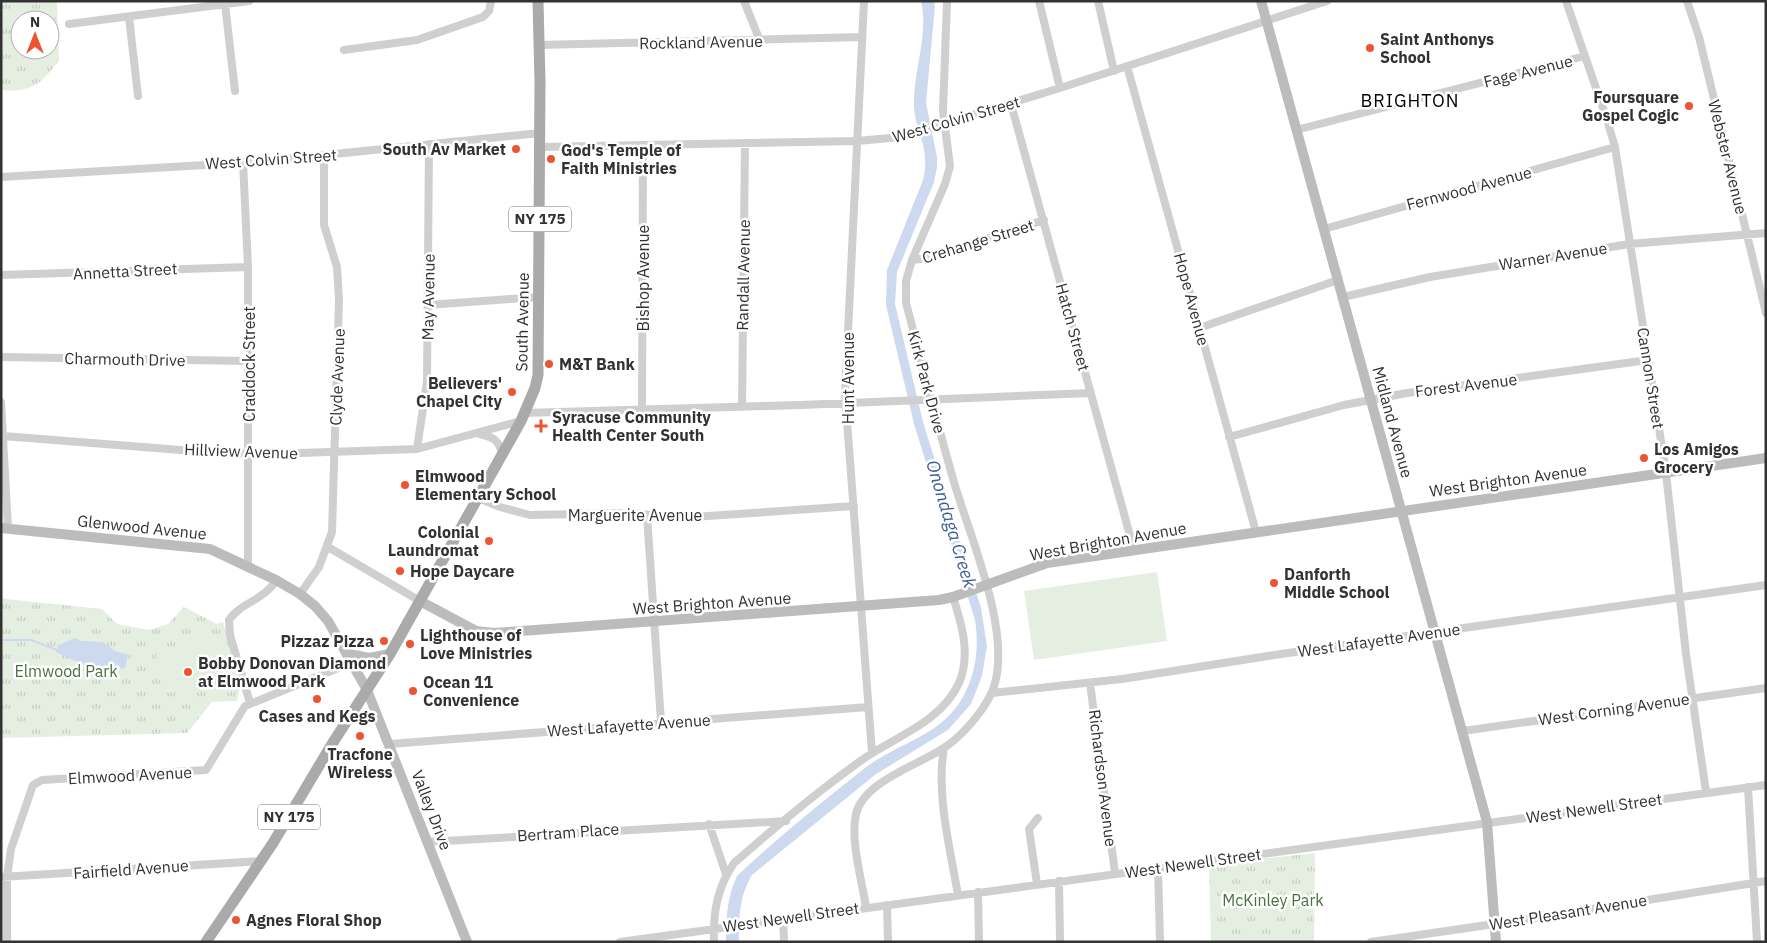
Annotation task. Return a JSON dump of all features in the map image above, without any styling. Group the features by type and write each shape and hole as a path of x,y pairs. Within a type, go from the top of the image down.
{"main road":[{"name":"South Avenue","path":"206,942 262,861 390,654 522,417 538,375 540,133 538,1"}],"street":[{"path":"69,24 249,1"},
{"path":"344,50 417,40 440,33 483,17 488,11 491,1"},
{"path":"744,1 760,41"},
{"name":"Hunt Avenue","path":"864,1 845,371 872,753"},
{"name":"Kirk Park Drive","path":"866,907 855,831 859,806 880,784 944,748 959,736 988,702 996,682 997,645 983,586 906,303 906,281 912,260 949,173 949,152 944,123 943,79 947,1"},
{"path":"1039,1 1060,88"},
{"path":"1098,1 1114,71"},
{"name":"Midland Avenue","path":"1261,1 1487,822 1496,942"},
{"name":"West Colvin Street","path":"540,146 745,144 857,141 901,137 1011,104 1327,1"},
{"name":"Cannon Street","path":"1566,1 1608,123 1614,147 1666,473 1679,597 1706,792"},
{"name":"Webster Avenue","path":"1687,1 1699,37 1766,313"},
{"path":"225,4 236,92"},
{"path":"129,17 138,96"},
{"name":"Rockland Avenue","path":"539,45 862,37"},
{"name":"Fage Avenue","path":"1296,130 1585,56"},
{"name":"Hope Avenue","path":"1127,66 1256,532"},
{"name":"Hatch Street","path":"1011,104 1134,550"},
{"name":"West Colvin Street","path":"1,177 243,162 540,133"},
{"name":"May Avenue","path":"417,449 427,380 429,144"},
{"name":"Randall Avenue","path":"742,407 745,144"},
{"name":"Bishop Avenue","path":"642,410 643,145"},
{"name":"Fernwood Avenue","path":"1324,230 1614,147"},
{"name":"Clyde Avenue","path":"300,594 319,567 332,532 339,283 337,267 324,225 324,155"},
{"name":"Craddock Street","path":"243,162 248,267 248,566"},
{"name":"Crehange Street","path":"912,260 928,258 1044,220"},
{"name":"Warner Avenue","path":"1343,297 1430,277 1629,244 1766,233"},
{"name":"Annetta Street","path":"1,275 248,267"},
{"path":"1199,328 1338,280"},
{"path":"428,305 539,297"},
{"name":"Charmouth Drive","path":"1,357 249,361"},
{"name":"Forest Avenue","path":"1230,437 1371,399 1407,392 1648,360"},
{"name":"Hillview Avenue","path":"3,436 249,454 417,449 478,434 522,417 642,410 1091,393"},
{"path":"1,402 5,528"},
{"path":"478,434 492,437 498,442 502,454"},
{"name":"West Brighton Avenue","path":"328,546 420,601 481,632 531,631 861,607 957,596 1047,563 1766,458"},
{"name":"Marguerite Avenue","path":"478,498 500,507 530,515 647,515 678,518 854,506"},
{"path":"647,515 661,722"},
{"name":"Glenwood Avenue","path":"5,528 210,549 248,566 300,594 315,606 328,621 351,658 367,690"},
{"path":"250,704 228,623 234,612 262,597 276,580"},
{"name":"West Lafayette Avenue","path":"992,693 1090,683 1766,585"},
{"path":"714,942 718,927 716,900 726,874 734,863 872,753 931,718 948,700 958,684 965,659 957,596"},
{"path":"351,658 369,658 390,654"},
{"name":"Elmwood Avenue","path":"4,877 31,788 42,780 206,770 242,709 351,658"},
{"name":"Richardson Avenue","path":"1090,683 1115,873"},
{"name":"West Corning Avenue","path":"1463,731 1766,688"},
{"name":"Valley Drive","path":"367,690 467,942"},
{"name":"West Lafayette Avenue","path":"390,744 868,706"},
{"path":"944,748 941,777 958,895"},
{"name":"West Newell Street","path":"620,942 743,923 1766,785"},
{"path":"1748,787 1757,942"},
{"path":"1037,884 1029,829 1038,818"},
{"name":"Bertram Place","path":"428,842 709,824 786,821"},
{"path":"709,824 726,874"},
{"name":"Fairfield Avenue","path":"4,877 262,861"},
{"path":"1158,867 1160,942"},
{"path":"4,877 6,942"},
{"path":"1058,881 1060,942"},
{"name":"West Pleasant Avenue","path":"1371,942 1766,881"},
{"path":"978,892 979,942"},
{"path":"887,905 888,942"},
{"path":"783,918 784,942"}],"green space":[{"path":"1,1 57,1 57,10 10,10 10,60 59,61 46,76 34,85 12,91 1,90"},
{"path":"1157,572 1167,641 1034,660 1024,591"},
{"name":"Elmwood Park","path":"1,597 102,609 117,624 149,630 168,624 184,607 217,624 223,622 241,683 237,701 212,702 187,733 1,738"},
{"name":"Bobby Donovan Diamond at Elmwood Park","path":"220,635 224,659 207,682 196,690 188,692 167,692 156,655"},
{"name":"McKinley Park","path":"1315,853 1314,942 1211,942 1209,865"}],"water":[{"name":"Onondaga Creek","path":"921,1 934,1 935,6 926,103 937,157 937,167 934,182 897,272 895,304 923,422 981,608 987,646 982,676 971,704 948,730 876,774 752,875 742,899 739,942 726,942 728,908 737,876 816,807 865,768 941,723 960,702 972,676 975,662 977,634 975,620 914,424 886,305 887,270 923,180 925,168 924,149 914,105 923,27"},
{"path":"76,638 80,641 103,642 115,651 128,655 125,668 104,672 92,669 56,652 58,645"}],"waterway":[{"path":"1,640 31,640 57,650"}],"place":[{"name":"Saint Anthonys School","path":"1370,48"},
{"name":"Foursquare Gospel Cogic","path":"1689,106"},
{"name":"South Av Market","path":"516,149"},
{"name":"God's Temple of Faith Ministries","path":"551,159"},
{"name":"M&T Bank","path":"549,364"},
{"name":"Believers' Chapel City","path":"512,392"},
{"name":"Syracuse Community Health Center South","path":"541,426"},
{"name":"Los Amigos Grocery","path":"1644,458"},
{"name":"Elmwood Elementary School","path":"405,485"},
{"name":"Colonial Laundromat","path":"489,541"},
{"name":"Hope Daycare","path":"400,571"},
{"name":"Danforth Middle School","path":"1274,583"},
{"name":"Pizzaz Pizza","path":"384,641"},
{"name":"Lighthouse of Love Ministries","path":"410,644"},
{"name":"Bobby Donovan Diamond at Elmwood Park","path":"188,672"},
{"name":"Ocean 11 Convenience","path":"413,691"},
{"name":"Cases and Kegs","path":"317,699"},
{"name":"Tracfone Wireless","path":"360,736"},
{"name":"Agnes Floral Shop","path":"236,920"}],"district":[{"name":"BRIGHTON","path":"1410,101"}]}
